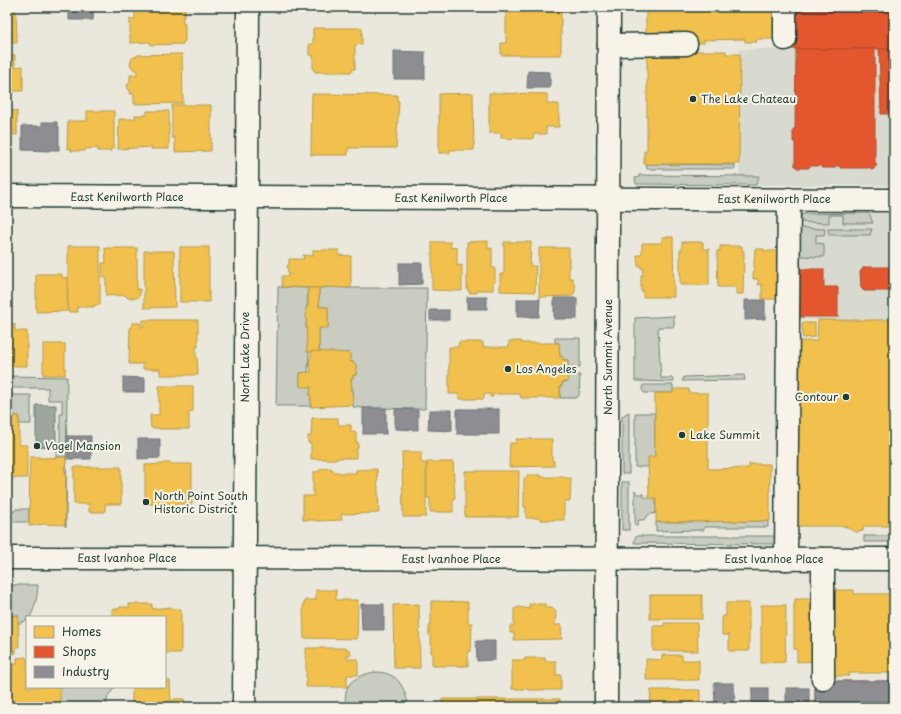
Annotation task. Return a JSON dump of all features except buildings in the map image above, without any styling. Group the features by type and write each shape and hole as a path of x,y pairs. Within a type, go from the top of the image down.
{"street":[{"name":"North Lake Drive","path":"244,707 248,7"},
{"name":"North Summit Avenue","path":"606,707 609,7"},
{"path":"785,7 785,39"},
{"path":"609,45 686,44"},
{"name":"East Kenilworth Place","path":"7,196 894,200"},
{"path":"786,559 789,200"},
{"name":"East Ivanhoe Place","path":"7,558 894,559"},
{"path":"823,559 823,679"}],"shaded area":[{"path":"894,7 894,185 739,185 739,49 788,49"},
{"path":"646,164 735,165 735,169 647,169"},
{"path":"639,175 759,176 756,185 636,184 635,178 639,177"},
{"path":"869,213 873,223 843,223 843,215 829,215 829,223 799,222 802,214"},
{"path":"894,213 894,320 800,320 800,236 798,235 799,222 802,214"},
{"path":"799,228 825,229 824,235 816,235 816,243 824,244 824,257 800,256"},
{"path":"828,229 872,229 870,235 829,235"},
{"path":"278,287 308,288 306,327 308,328 309,351 308,373 300,373 300,386 311,387 311,406 276,406"},
{"path":"319,288 427,288 425,409 353,407 351,378 353,378 353,375 356,375 356,365 353,364 353,362 350,362 350,353 319,352 319,328 328,327 328,307 319,307"},
{"path":"674,316 674,327 658,327 661,378 673,378 674,382 635,381 635,318"},
{"path":"555,338 580,338 580,367 568,367 568,360 563,360 562,357 560,357 559,343 555,343"},
{"path":"568,375 580,375 579,396 575,398 560,398 560,386 562,386 562,382 568,382"},
{"path":"744,375 745,380 682,381 684,377"},
{"path":"7,376 67,377 66,527 66,472 64,467 66,467 66,457 56,457 56,451 60,451 60,414 62,414 62,400 48,400 48,388 7,388"},
{"path":"643,385 673,385 673,393 644,393 642,389"},
{"path":"7,395 31,395 31,424 19,424 19,416 7,416"},
{"path":"36,405 56,405 56,447 36,446"},
{"path":"629,412 629,474 622,474 622,416"},
{"path":"635,413 655,413 655,457 648,467 635,467"},
{"path":"622,482 629,482 629,530 622,530"},
{"path":"635,491 638,494 643,494 644,497 656,498 656,513 648,515 644,520 639,520 637,526 635,526"},
{"path":"16,509 29,509 29,522 7,522 7,512 15,511"},
{"path":"768,521 768,527 704,527 704,530 656,531 656,522"},
{"path":"637,536 778,536 774,544 634,543"},
{"path":"864,536 894,536 894,542 864,542"},
{"path":"7,585 38,585 36,601 30,616 26,616 26,620 18,624 18,615 7,616"},
{"path":"375,672 390,675 399,682 405,693 409,707 347,707 345,699 351,682 368,673"},
{"path":"56,688 114,688 108,696 106,707 51,707"},
{"path":"7,704 45,704 45,707 7,707"}],"place":[{"name":"The Lake Chateau","path":"693,99"},
{"name":"Los Angeles","path":"508,369"},
{"name":"Contour","path":"846,397"},
{"name":"Lake Summit","path":"682,435"},
{"name":"Vogel Mansion","path":"37,446"},
{"name":"North Point South Historic District","path":"146,502"}]}
